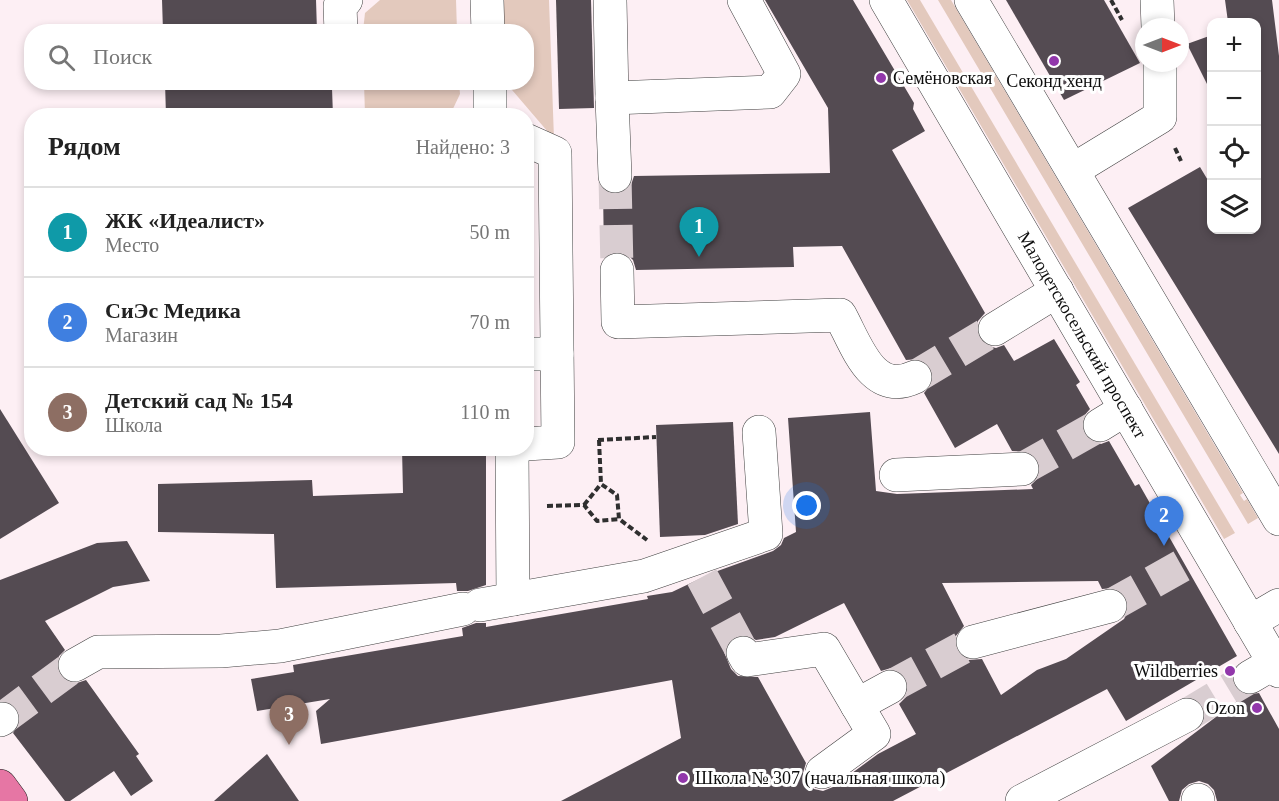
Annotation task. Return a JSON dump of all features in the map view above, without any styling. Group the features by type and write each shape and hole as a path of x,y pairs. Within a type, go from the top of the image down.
{"main road":[{"path":"0,786 11,801"}],"street":[{"path":"341,24 340,6 346,0"},
{"path":"487,0 488,24"},
{"path":"610,0 615,176"},
{"path":"612,98 770,92 784,74 744,0"},
{"name":"Малодетскосельский проспект","path":"886,0 937,109 1057,291 1113,417 1197,557 1250,622 1268,670"},
{"path":"971,0 1279,519"},
{"path":"1157,0 1158,18"},
{"path":"1072,170 1160,117 1160,72"},
{"path":"490,90 490,108"},
{"path":"534,144 555,153 542,354 542,443"},
{"path":"617,270 618,322 840,315 876,376 890,382 904,382 915,377"},
{"path":"995,329 1057,291"},
{"path":"75,665 98,652 221,651 280,646 513,598 691,567 766,534 759,432"},
{"path":"512,456 513,598"},
{"path":"896,474 1022,469"},
{"path":"1250,622 1279,605"},
{"path":"973,642 1110,606"},
{"path":"743,653 747,660 824,649 874,734 822,772"},
{"path":"857,705 890,687"},
{"path":"1022,801 1187,715"}],"path":[{"path":"542,443 656,437"},
{"path":"513,508 584,505 601,484 599,440"},
{"path":"601,484 616,495 619,519"},
{"path":"584,505 597,521 619,519 691,567"}],"shaded area":[{"path":"380,0 456,0 457,24 364,24 365,13"},
{"path":"496,0 549,0 554,139 534,116 534,108 527,108 512,90 534,90 534,24 497,24"},
{"path":"907,0 920,0 1235,533 1224,539"},
{"path":"938,0 951,0 1243,493 1240,495 1244,501 1247,499 1258,518 1248,524"},
{"path":"364,90 460,90 453,108 365,108"}],"building":[{"path":"162,0 316,0 317,24 163,24"},
{"path":"556,0 591,0 594,108 559,109"},
{"path":"765,0 853,0 914,103 913,109 925,131 892,150 985,313 978,321 976,330 979,338 987,346 996,348 1004,345 1014,361 1054,339 1080,382 1076,385 1090,409 1083,417 1081,426 1084,434 1092,442 1101,444 1109,441 1135,486 1139,484 1237,656 1126,721 1107,689 893,801 561,801 681,738 672,680 321,744 316,711 330,699 257,711 251,679 294,672 293,665 463,636 462,628 476,623 486,623 486,627 648,599 647,596 672,592 712,573 773,551 781,545 784,538 796,532 788,418 870,412 876,491 897,494 1033,489 1031,485 1038,478 1041,469 1038,459 1030,452 1012,451 997,424 955,448 924,393 933,382 933,371 927,363 920,359 906,360 842,246 793,247 794,267 636,270 633,260 626,253 616,251 604,257 603,189 615,195 624,192 631,185 634,176 830,173 828,108","holes":["1098,581 1102,589 1114,588 1124,593 1128,602 1128,611 1124,619 1066,659 1037,670 1001,695 982,659 968,660 960,656 955,647 955,637 964,626 942,583","844,603 881,671 891,668 899,671 906,678 909,688 906,697 899,704 916,734 878,754 833,787 823,791 814,789 807,783 803,773 806,763 758,677 738,676 731,669 724,652 727,643 734,636 744,634 756,640 775,637"]},
{"path":"1006,0 1104,0 1135,54 1135,65 1064,100"},
{"path":"1225,0 1272,0 1279,56 1279,454 1128,208 1200,167 1207,179 1207,234 1261,234 1261,18 1227,18"},
{"path":"1207,37 1207,84 1189,48 1189,43"},
{"path":"165,90 332,90 333,108 166,108"},
{"path":"0,409 24,447 24,456 30,456 59,503 0,539"},
{"path":"733,422 738,524 705,535 660,537 656,425"},
{"path":"402,456 486,456 486,585 468,591 457,591 456,583 276,588 274,534 158,532 158,484 312,480 313,496 403,493"},
{"path":"127,541 150,581 113,587 45,621 65,650 59,656 56,664 59,675 65,681 74,684 86,680 139,754 136,756 153,781 131,796 114,771 70,801 65,801 13,733 21,721 18,710 12,703 0,701 0,580 97,543"},
{"path":"1259,693 1279,729 1279,801 1217,801 1214,790 1208,784 1199,781 1189,784 1182,790 1179,801 1169,801 1151,766 1245,695"},
{"path":"267,754 299,801 214,801"}],"tunnel":[{"path":"615,176 617,270"},
{"path":"915,377 995,329"},
{"path":"1022,469 1100,425"},
{"path":"1110,606 1185,564"},
{"path":"702,577 743,653"},
{"path":"890,687 973,642"},
{"path":"2,719 75,665"},
{"path":"1187,715 1250,677"}],"place":[{"name":"Секонд хенд","path":"1054,61"},
{"name":"Семёновская","path":"881,78"},
{"name":"ЖК «Идеалист»","path":"699,257"},
{"name":"СиЭс Медика","path":"1164,546"},
{"name":"Wildberries","path":"1230,671"},
{"name":"Ozon","path":"1257,708"},
{"name":"Детский сад № 154","path":"289,745"},
{"name":"Школа № 307 (начальная школа)","path":"683,778"}]}
